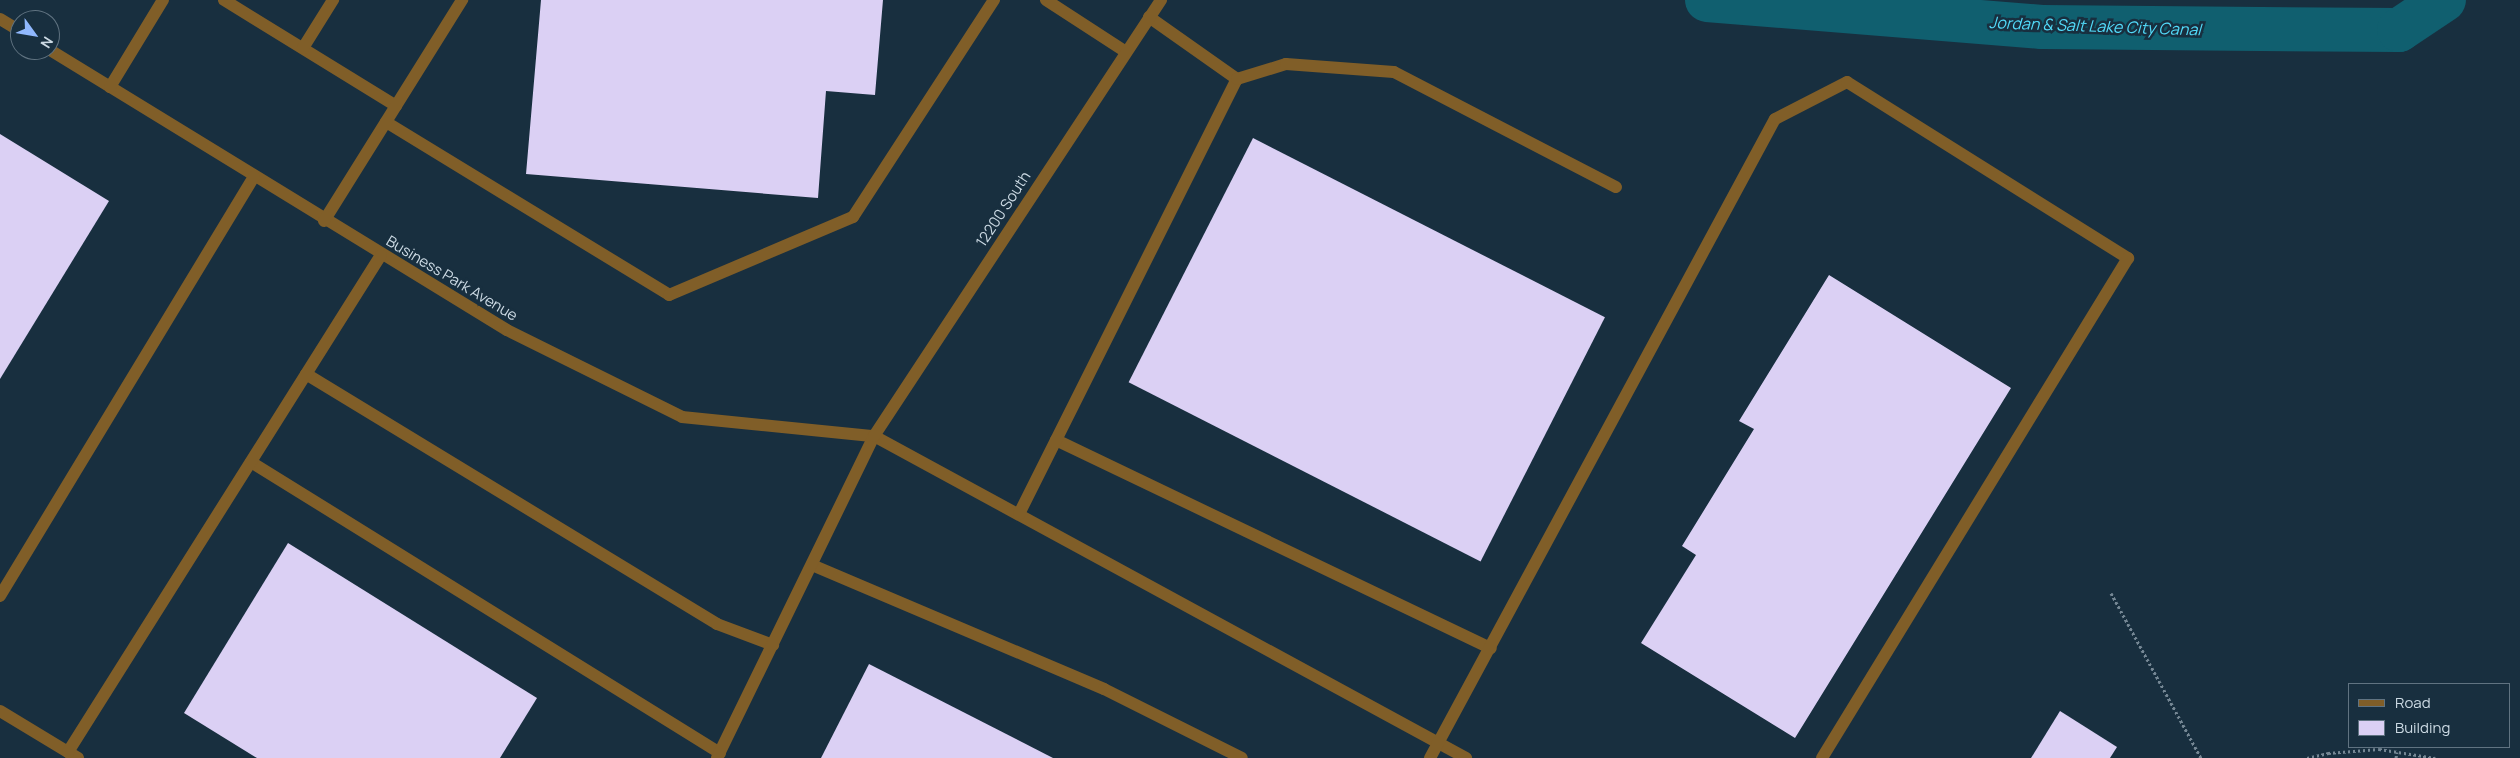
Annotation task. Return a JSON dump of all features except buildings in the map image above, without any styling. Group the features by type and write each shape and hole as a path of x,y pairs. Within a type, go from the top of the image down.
{"street":[{"path":"110,87 163,0"},
{"path":"224,0 396,106"},
{"path":"302,48 333,0"},
{"path":"324,221 462,0"},
{"path":"386,122 669,295 853,217 994,0"},
{"path":"1046,0 1126,52"},
{"name":"12200 South","path":"719,755 874,436 1161,0"},
{"path":"1149,17 1237,79"},
{"name":"Business Park Avenue","path":"60,56 324,221 507,330 682,417 874,436"},
{"path":"1019,514 1237,79 1286,64 1394,72 1616,187"},
{"path":"1430,758 1775,119 1847,82 2128,258 1822,758"},
{"path":"0,596 254,177"},
{"path":"0,711 73,755 251,462 381,255"},
{"path":"306,374 717,624 773,645"},
{"path":"874,436 1440,742 1466,758"},
{"path":"1056,440 1491,648"},
{"path":"251,462 719,755"},
{"path":"812,565 1104,689 1242,758"}],"path":[{"path":"2111,593 2201,758"},
{"path":"2307,758 2328,753 2379,749 2435,758"},
{"path":"2396,758 2397,752"}],"waterway":[{"name":"Jordan & Salt Lake City Canal","path":"1707,0 2042,27 2399,30 2444,0"}]}
